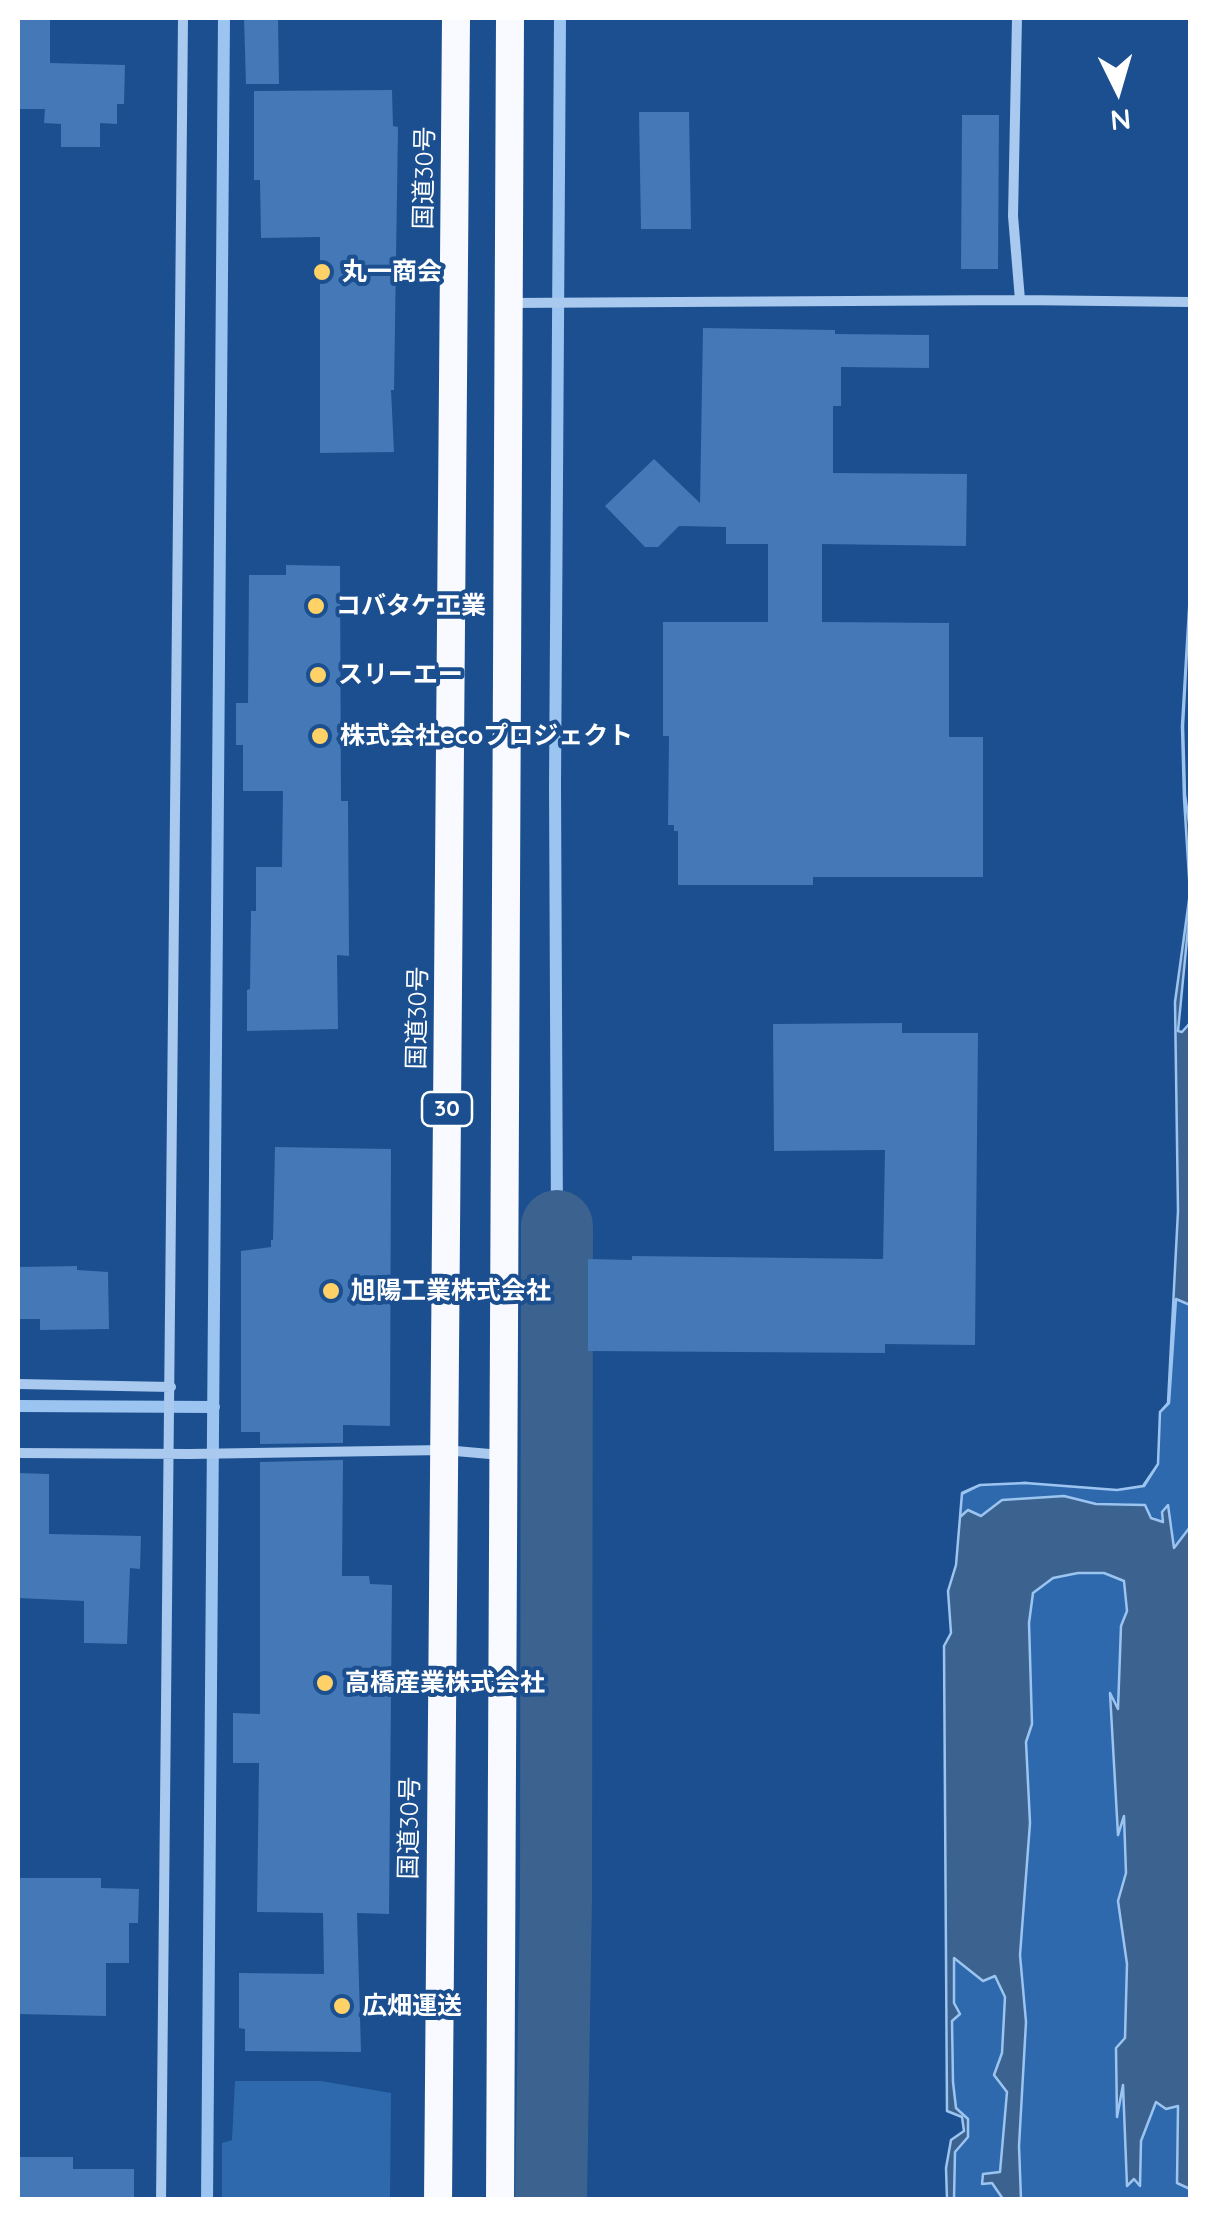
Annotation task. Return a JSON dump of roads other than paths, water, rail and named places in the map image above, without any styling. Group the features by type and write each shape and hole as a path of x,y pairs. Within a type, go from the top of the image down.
{"highway":[{"name":"国道30号","path":"438,2200 456,18"},
{"name":"30","path":"500,2200 520,303 510,18"}],"street":[{"path":"161,2200 182,18"},
{"path":"1017,18 1013,216 1020,300"},
{"path":"520,303 1190,302"},
{"path":"18,1384 171,1386"},
{"path":"18,1453 444,1450 505,1455"}],"waterway":[{"path":"207,2200 224,18"},
{"path":"557,1226 555,785 560,18"},
{"path":"551,2200 556,1897 557,1226"},
{"path":"18,1406 214,1407"}],"place":[{"name":"丸一商会","path":"322,272"},
{"name":"コバタケ工業","path":"316,606"},
{"name":"スリーエー","path":"318,675"},
{"name":"株式会社ecoプロジェクト","path":"320,736"},
{"name":"旭陽工業株式会社","path":"331,1291"},
{"name":"高橋産業株式会社","path":"325,1683"},
{"name":"広畑運送","path":"342,2006"}]}
